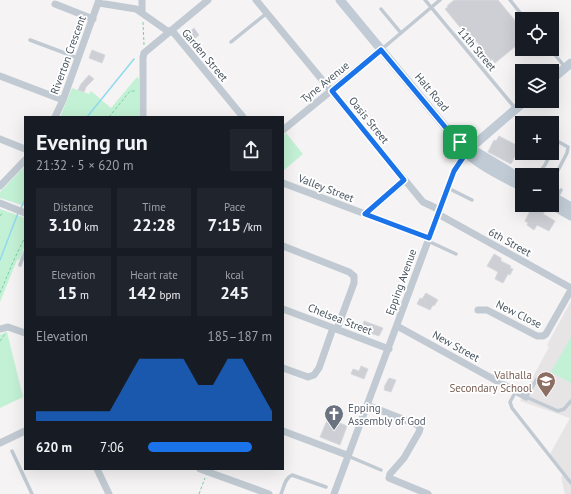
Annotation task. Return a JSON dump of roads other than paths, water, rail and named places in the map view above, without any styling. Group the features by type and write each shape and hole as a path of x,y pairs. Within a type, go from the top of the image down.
{"street":[{"path":"142,0 142,12"},
{"path":"143,116 144,54 208,0"},
{"name":"Oasis Street","path":"256,0 422,202 439,212"},
{"name":"Halt Road","path":"340,0 456,140 468,150 515,175"},
{"name":"Garden Street","path":"99,2 131,7 142,12 174,34 241,116"},
{"name":"Riverton Crescent","path":"55,116 63,100 99,2"},
{"path":"55,4 93,19"},
{"name":"Tyne Avenue","path":"284,129 381,50"},
{"path":"559,73 568,65"},
{"path":"0,76 63,100"},
{"name":"Epping Avenue","path":"334,494 347,455 389,349 454,171 468,150 515,109"},
{"path":"0,139 24,149"},
{"name":"Halt Road","path":"468,150 476,161 515,183"},
{"path":"0,186 24,161"},
{"path":"365,214 404,180"},
{"name":"Valley Street","path":"284,183 429,239"},
{"path":"559,202 571,207"},
{"path":"559,205 571,216"},
{"path":"4,206 24,212"},
{"name":"6th Street","path":"439,212 571,289"},
{"path":"284,246 349,272 354,276 354,283 319,368 314,376 308,377 284,368"},
{"name":"New Close","path":"478,310 487,310 535,336 543,336 546,334 571,289"},
{"name":"Chelsea Street","path":"284,309 389,349"},
{"name":"New Street","path":"397,326 526,397"},
{"path":"3,331 8,327 24,334"},
{"path":"367,405 416,424 419,427 419,432 404,458 390,474 390,478 428,494"},
{"path":"0,443 24,431"},
{"path":"284,431 347,455"},
{"path":"98,470 109,494"},
{"path":"202,470 269,494"}],"lane":[{"name":"11th Street","path":"425,0 515,109"},
{"path":"381,50 440,0"},
{"path":"510,0 519,12"},
{"path":"381,9 401,33"},
{"path":"231,42 267,13"},
{"path":"30,40 79,58"},
{"path":"558,56 568,65"},
{"path":"559,142 568,147 567,153 559,168"},
{"path":"448,188 472,200"},
{"path":"429,239 456,254"},
{"path":"20,265 24,255"},
{"path":"537,379 526,397 558,411 564,409 571,401"},
{"path":"516,391 510,402 512,408 571,483"},
{"path":"12,451 32,494"},
{"path":"347,455 355,460 381,470"},
{"path":"282,494 286,481 290,475 326,488"}],"waterway":[{"path":"88,116 134,59"},
{"path":"21,208 24,201"},
{"path":"0,260 18,213"}],"place":[{"name":"Valhalla Secondary School","path":"546,398"},
{"name":"Epping Assembly of God","path":"334,431"}]}
